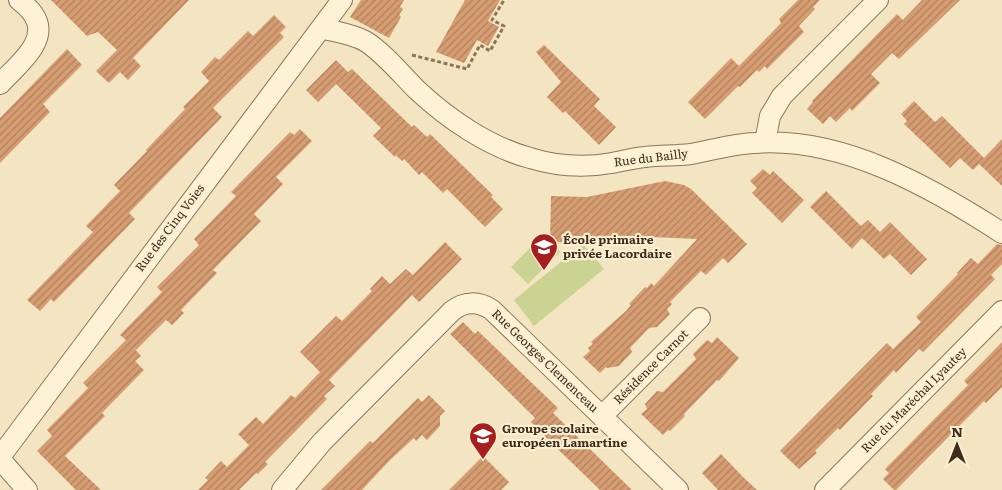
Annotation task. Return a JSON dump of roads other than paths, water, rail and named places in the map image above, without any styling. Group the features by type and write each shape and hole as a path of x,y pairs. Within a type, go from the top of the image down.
{"street":[{"path":"0,84 38,41 39,34 36,19 33,13 20,0"},
{"path":"324,25 329,7 327,0"},
{"name":"Rue des Cinq Voies","path":"0,458 342,0"},
{"path":"765,142 770,116 782,96 878,0"},
{"name":"Rue du Bailly","path":"324,25 372,46 446,114 502,148 528,158 565,165 598,165 646,156 680,155 753,143 794,143 828,149 866,161 943,198 1002,233"},
{"name":"Rue Georges Clemenceau","path":"282,490 322,442 452,311 463,304 478,303 492,310 678,490"},
{"name":"Rue du Maréchal Lyautey","path":"826,490 1002,311"},
{"name":"Résidence Carnot","path":"602,416 700,318"},
{"path":"0,458 27,490"}],"place":[{"name":"École primaire privée Lacordaire","path":"544,271"},
{"name":"Groupe scolaire européen Lamartine","path":"483,460"}]}
